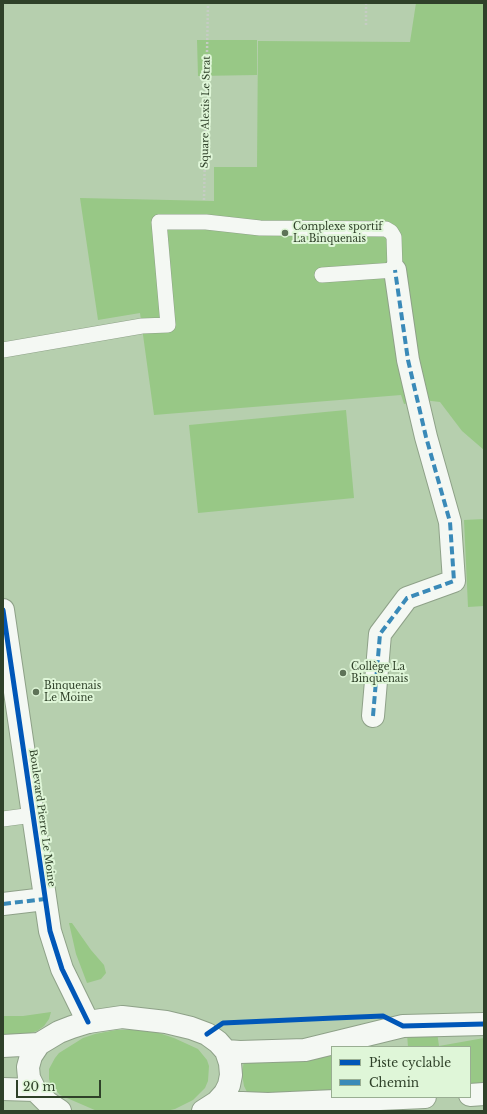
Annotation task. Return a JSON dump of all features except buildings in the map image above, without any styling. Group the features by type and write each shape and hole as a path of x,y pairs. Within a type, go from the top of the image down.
{"street":[{"path":"373,716 380,634 406,598 454,581 450,522 426,437 408,360 395,270"},
{"name":"Boulevard Pierre Le Moine","path":"3,610 50,931 62,969 88,1022"},
{"path":"3,904 45,899"},
{"path":"3,1046 38,1044 59,1032 88,1022 122,1017 166,1022 191,1028 208,1034 218,1042 226,1051 230,1063 231,1075 229,1085 225,1093 210,1107"},
{"path":"226,1051 305,1050 403,1026 484,1024"},
{"path":"38,1044 31,1056 28,1067 29,1078 35,1090 48,1103 60,1111"},
{"path":"3,1089 35,1090"},
{"path":"471,1095 484,1094"},
{"path":"210,1107 403,1098"}],"lane":[{"path":"3,350 142,326 168,325 159,222 206,222 260,228 386,229 391,232 394,237 395,270 322,275"},
{"path":"3,819 33,815"}],"path":[{"path":"366,3 366,25"}],"green space":[{"name":"Complexe sportif La Binquenais","path":"416,3 484,3 484,450 462,431 440,402 423,400 404,404 401,395 154,415 140,313 98,320 80,198 214,201 214,167 257,167 258,41 410,42"},
{"path":"197,40 257,40 257,75 198,76"},
{"path":"346,410 354,498 198,513 189,425"},
{"path":"484,519 484,606 468,607 464,520"},
{"path":"69,923 72,923 91,950 104,965 106,973 101,979 87,983 76,954"},
{"path":"51,1012 49,1019 44,1026 37,1031 27,1034 3,1035 3,1016 23,1016"},
{"path":"116,1030 153,1031 174,1038 198,1049 207,1060 209,1066 208,1081 205,1088 193,1100 175,1109 166,1111 97,1111 60,1095 51,1085 49,1079 49,1069 59,1053 83,1038"},
{"path":"437,1032 439,1046 408,1046 407,1034"},
{"path":"484,1038 484,1087 471,1088 471,1046 439,1046"},
{"path":"331,1056 331,1094 253,1096 247,1092 244,1086 242,1074 244,1060"}],"marked path":[{"path":"373,716 380,634 407,598 454,581 450,522 426,437 408,360 395,270"},
{"path":"3,904 45,899"}],"cycle path":[{"path":"3,610 50,931 62,969 88,1022"},
{"path":"207,1034 223,1023 383,1016 403,1026 484,1024"}],"place":[{"name":"Complexe sportif La Binquenais","path":"285,233"},
{"name":"Collège La Binquenais","path":"343,673"},
{"name":"Binquenais Le Moine","path":"36,692"}]}
